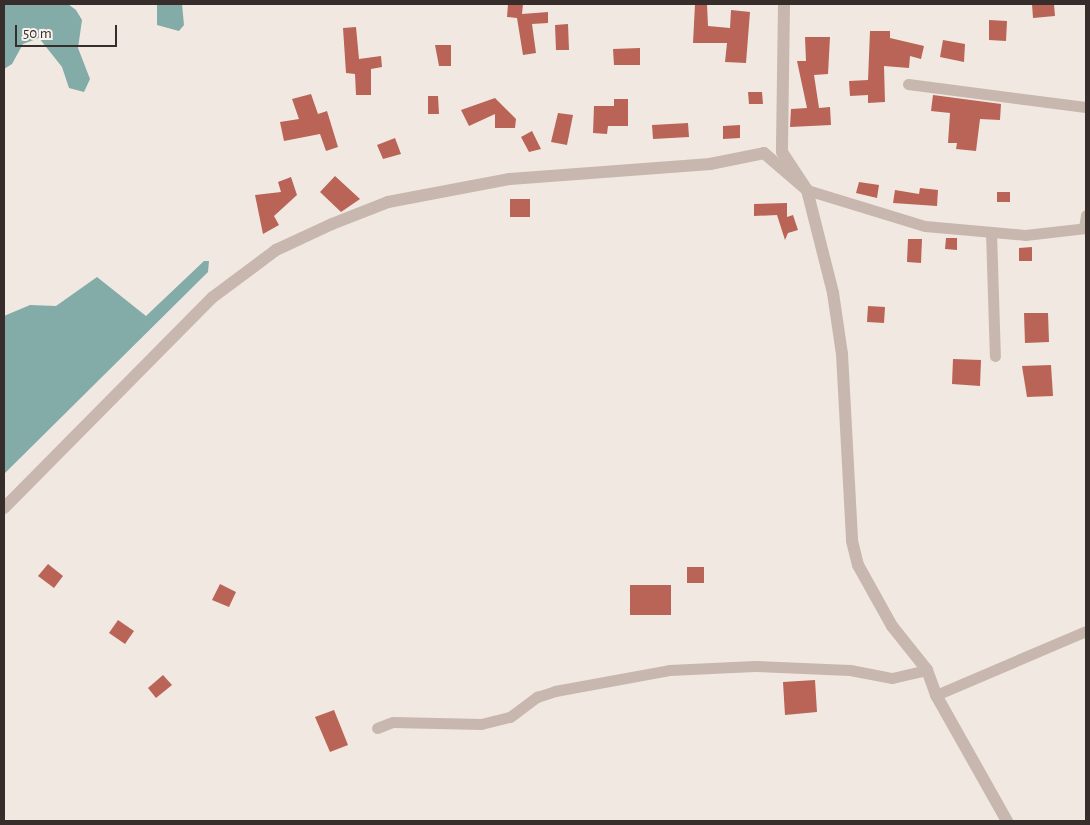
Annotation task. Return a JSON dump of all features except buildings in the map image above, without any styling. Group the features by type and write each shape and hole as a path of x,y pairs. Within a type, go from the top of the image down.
{"street":[{"path":"784,4 782,152 806,190 838,320 852,541 858,564 887,618 927,670 936,695 1007,821"},
{"path":"908,84 1086,107"},
{"path":"4,508 212,297 276,250 332,224 388,202 501,181 710,164 764,153 806,190 925,226 1025,235 1085,228 1086,215"},
{"path":"991,232 995,356"},
{"path":"936,695 1086,632"},
{"path":"377,728 393,722 481,724 510,717 537,697 555,691 669,670 755,666 850,670 892,678 927,670"}],"water":[{"path":"4,4 68,4 76,10 82,20 78,48 90,79 84,92 69,88 62,67 39,38 23,44 12,64 4,69"},
{"path":"157,4 182,4 184,25 179,31 157,25"},
{"path":"204,261 209,261 208,272 4,474 4,316 30,305 56,306 97,277 146,316"}]}
